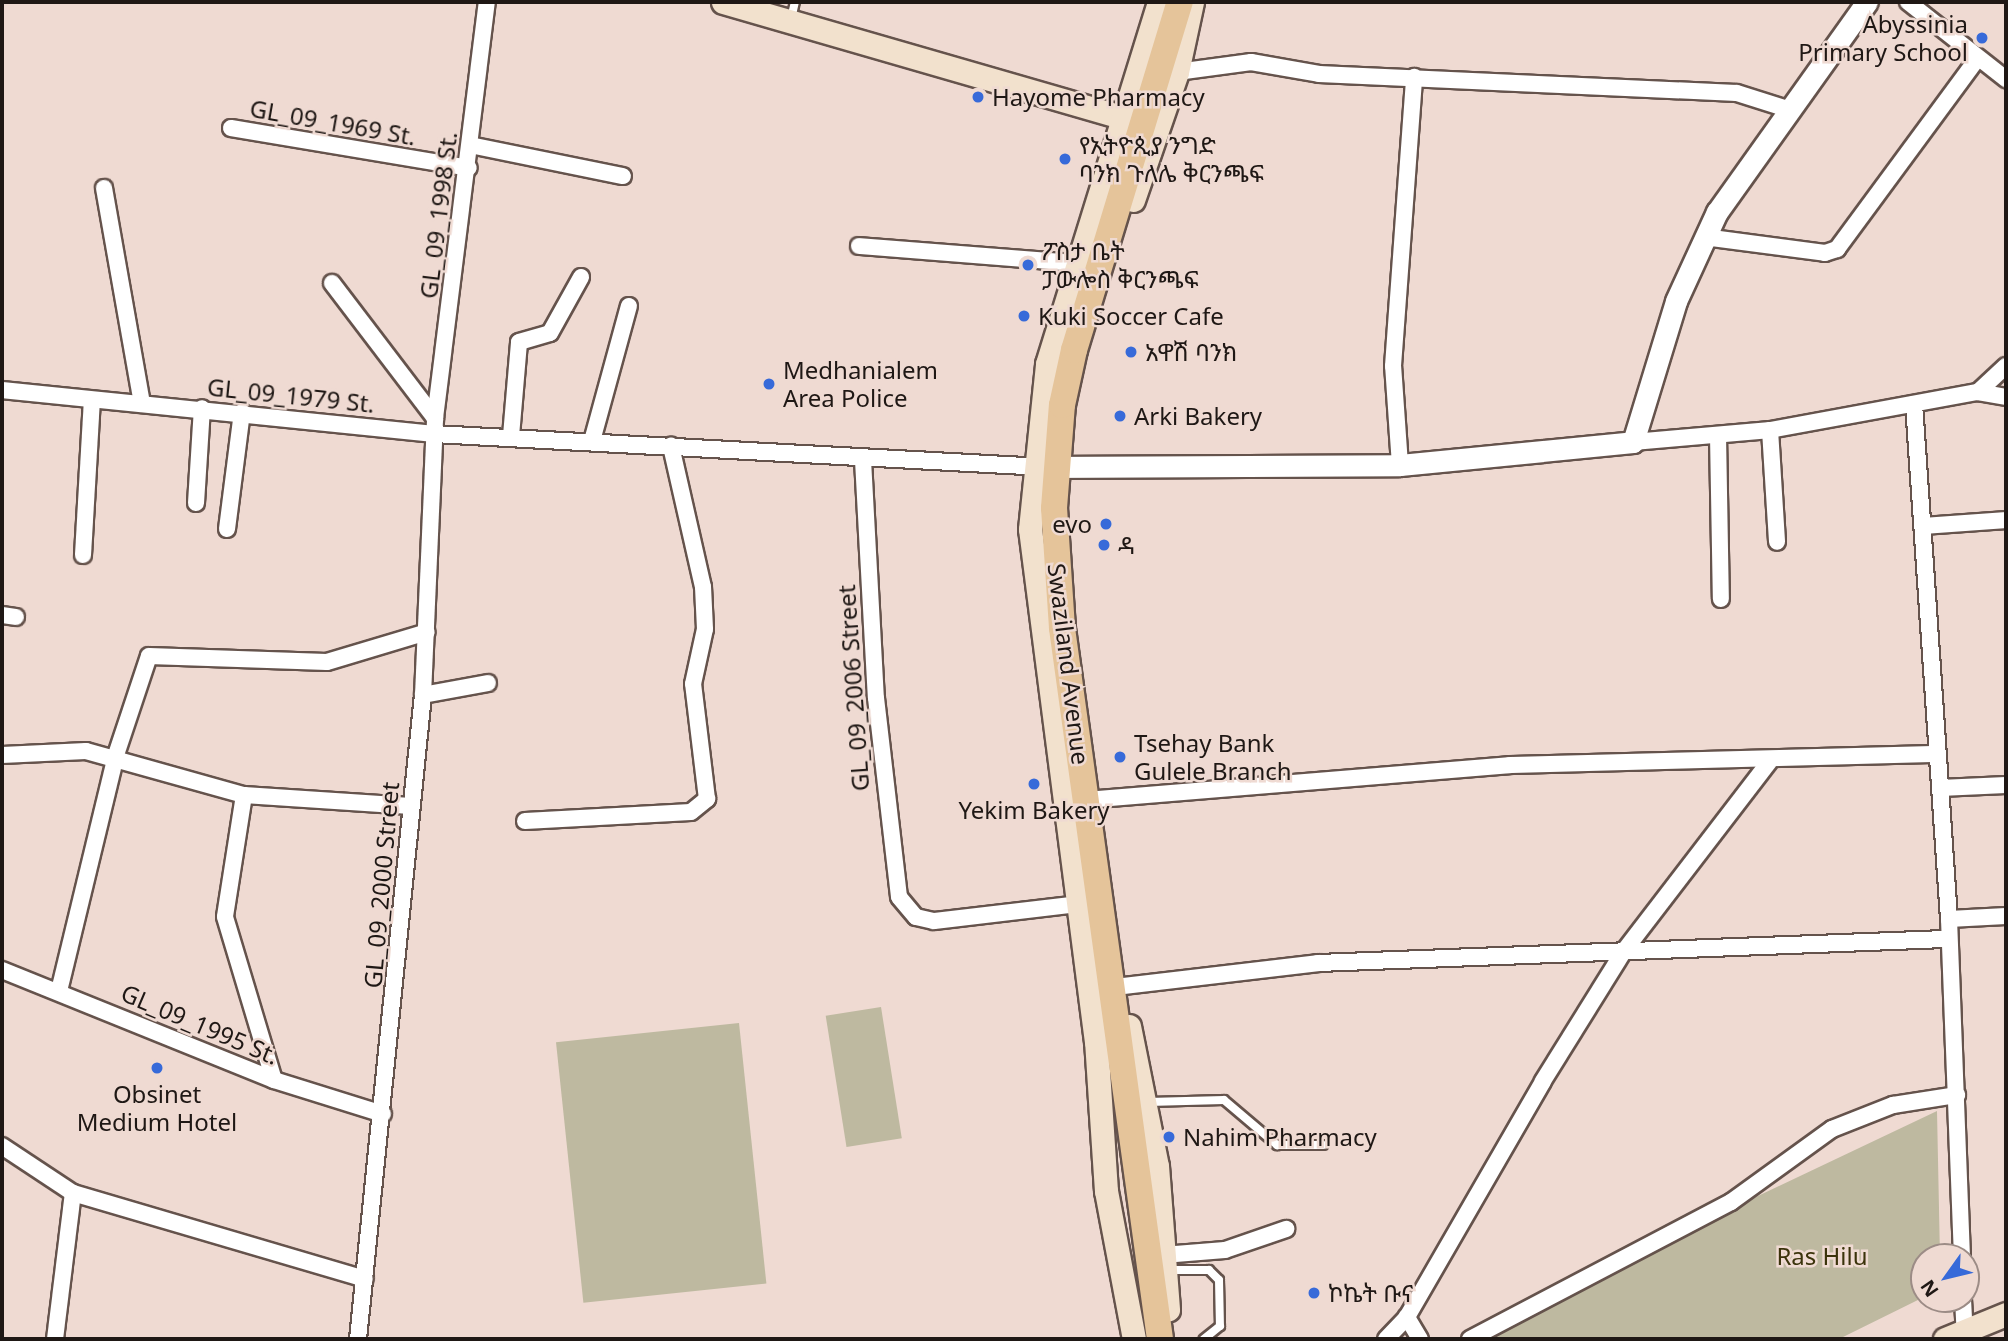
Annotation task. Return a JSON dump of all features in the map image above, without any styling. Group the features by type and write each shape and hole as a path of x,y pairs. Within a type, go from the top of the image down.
{"main road":[{"path":"723,2 793,11 1141,123"},
{"path":"1141,123 1159,2"},
{"name":"Swaziland Avenue","path":"1141,123 1170,2"},
{"name":"Swaziland Avenue","path":"1150,1339 1045,566 1051,468 1072,318 1141,123 1180,2"},
{"path":"1172,1339 1145,1102 1123,986 1067,566 1051,468 1047,363 1076,263 1141,123 1177,72 1192,2"},
{"path":"1051,468 1033,579 1100,1081 1106,1191 1134,1339"},
{"name":"Swaziland Avenue","path":"1051,468 1056,578 1160,1339"},
{"path":"1958,1337 2006,1314"}],"street":[{"name":"GL_09_1998 St.","path":"435,426 487,2"},
{"path":"1633,442 1676,301 1704,237 1787,109 1867,2"},
{"path":"1908,2 2006,79"},
{"path":"1704,237 1825,253 1837,249 1978,58"},
{"path":"1177,72 1251,62 1319,74 1414,77 1761,98 1787,109"},
{"path":"1400,465 1393,366 1414,77"},
{"name":"GL_09_1969 St.","path":"230,128 468,168"},
{"path":"470,145 622,176"},
{"path":"104,188 142,404"},
{"path":"859,246 1076,263"},
{"path":"511,436 519,342 550,333 581,276"},
{"path":"332,283 435,426"},
{"path":"592,441 629,306"},
{"path":"1978,392 2006,366"},
{"name":"GL_09_1979 St.","path":"2,390 92,401 435,426 511,436 863,460 1051,468"},
{"path":"1051,468 1400,465 1770,430 1978,392 2006,397"},
{"path":"83,555 92,401"},
{"path":"1914,404 1924,526 1934,754 1940,789 1949,919 1947,939 1957,1095 1962,1243"},
{"path":"196,503 202,408"},
{"path":"227,529 242,412"},
{"name":"GL_09_2000 Street","path":"358,1339 383,1114 423,695 435,426"},
{"path":"1770,430 1777,542"},
{"path":"1718,435 1721,599"},
{"path":"525,821 691,812 707,799 694,684 705,629 703,587 671,446"},
{"name":"GL_09_2006 Street","path":"863,460 888,839 906,909 934,921 1078,904"},
{"path":"1924,526 2006,520"},
{"path":"59,991 117,755 149,656 327,662 427,632"},
{"path":"423,695 488,683"},
{"path":"1097,799 1497,765 1769,762 1934,754"},
{"path":"2,755 117,755 244,795 411,806"},
{"path":"1386,1339 1407,1317 1450,1235 1624,951 1769,762"},
{"path":"1940,789 2006,785"},
{"path":"244,795 225,917 274,1080"},
{"path":"1949,919 2006,916"},
{"path":"1123,986 1318,963 1947,939"},
{"name":"GL_09_1995 St.","path":"2,971 59,991 274,1080 383,1114"},
{"path":"1469,1339 1731,1202 1832,1129 1893,1105 1957,1095"},
{"path":"2,1146 73,1193 365,1279"},
{"path":"55,1339 73,1193"},
{"path":"1164,1262 1225,1250 1286,1228"},
{"path":"1958,1337 1961,1313"},
{"path":"1407,1317 1420,1339"}],"lane":[{"path":"1145,1102 1224,1100 1269,1141 1323,1145"},
{"path":"1164,1262 1215,1273 1222,1317 1204,1339"}],"green space":[{"path":"881,1007 902,1138 846,1147 826,1016"},
{"path":"739,1023 766,1284 583,1303 556,1042"},
{"name":"Ras Hilu","path":"1937,1111 1940,1243 1910,1243 1910,1304 1839,1339 1457,1339"}],"place":[{"name":"Abyssinia Primary School","path":"1982,38"},
{"name":"Hayome Pharmacy","path":"978,97"},
{"name":"የኢትዮጲያ ንግድ ባንክ ጉለሌ ቅርንጫፍ","path":"1065,159"},
{"name":"ፖስታ ቤት ፓውሎስ ቅርንጫፍ","path":"1028,265"},
{"name":"Kuki Soccer Cafe","path":"1024,316"},
{"name":"አዋሽ ባንክ","path":"1131,352"},
{"name":"Medhanialem Area Police","path":"769,384"},
{"name":"Arki Bakery","path":"1120,416"},
{"name":"evo","path":"1106,524"},
{"name":"ዳ","path":"1104,545"},
{"name":"Tsehay Bank Gulele Branch","path":"1120,757"},
{"name":"Yekim Bakery","path":"1034,784"},
{"name":"Obsinet Medium Hotel","path":"157,1068"},
{"name":"Nahim Pharmacy","path":"1169,1137"},
{"name":"ኮኬት ቡና","path":"1314,1293"}]}
